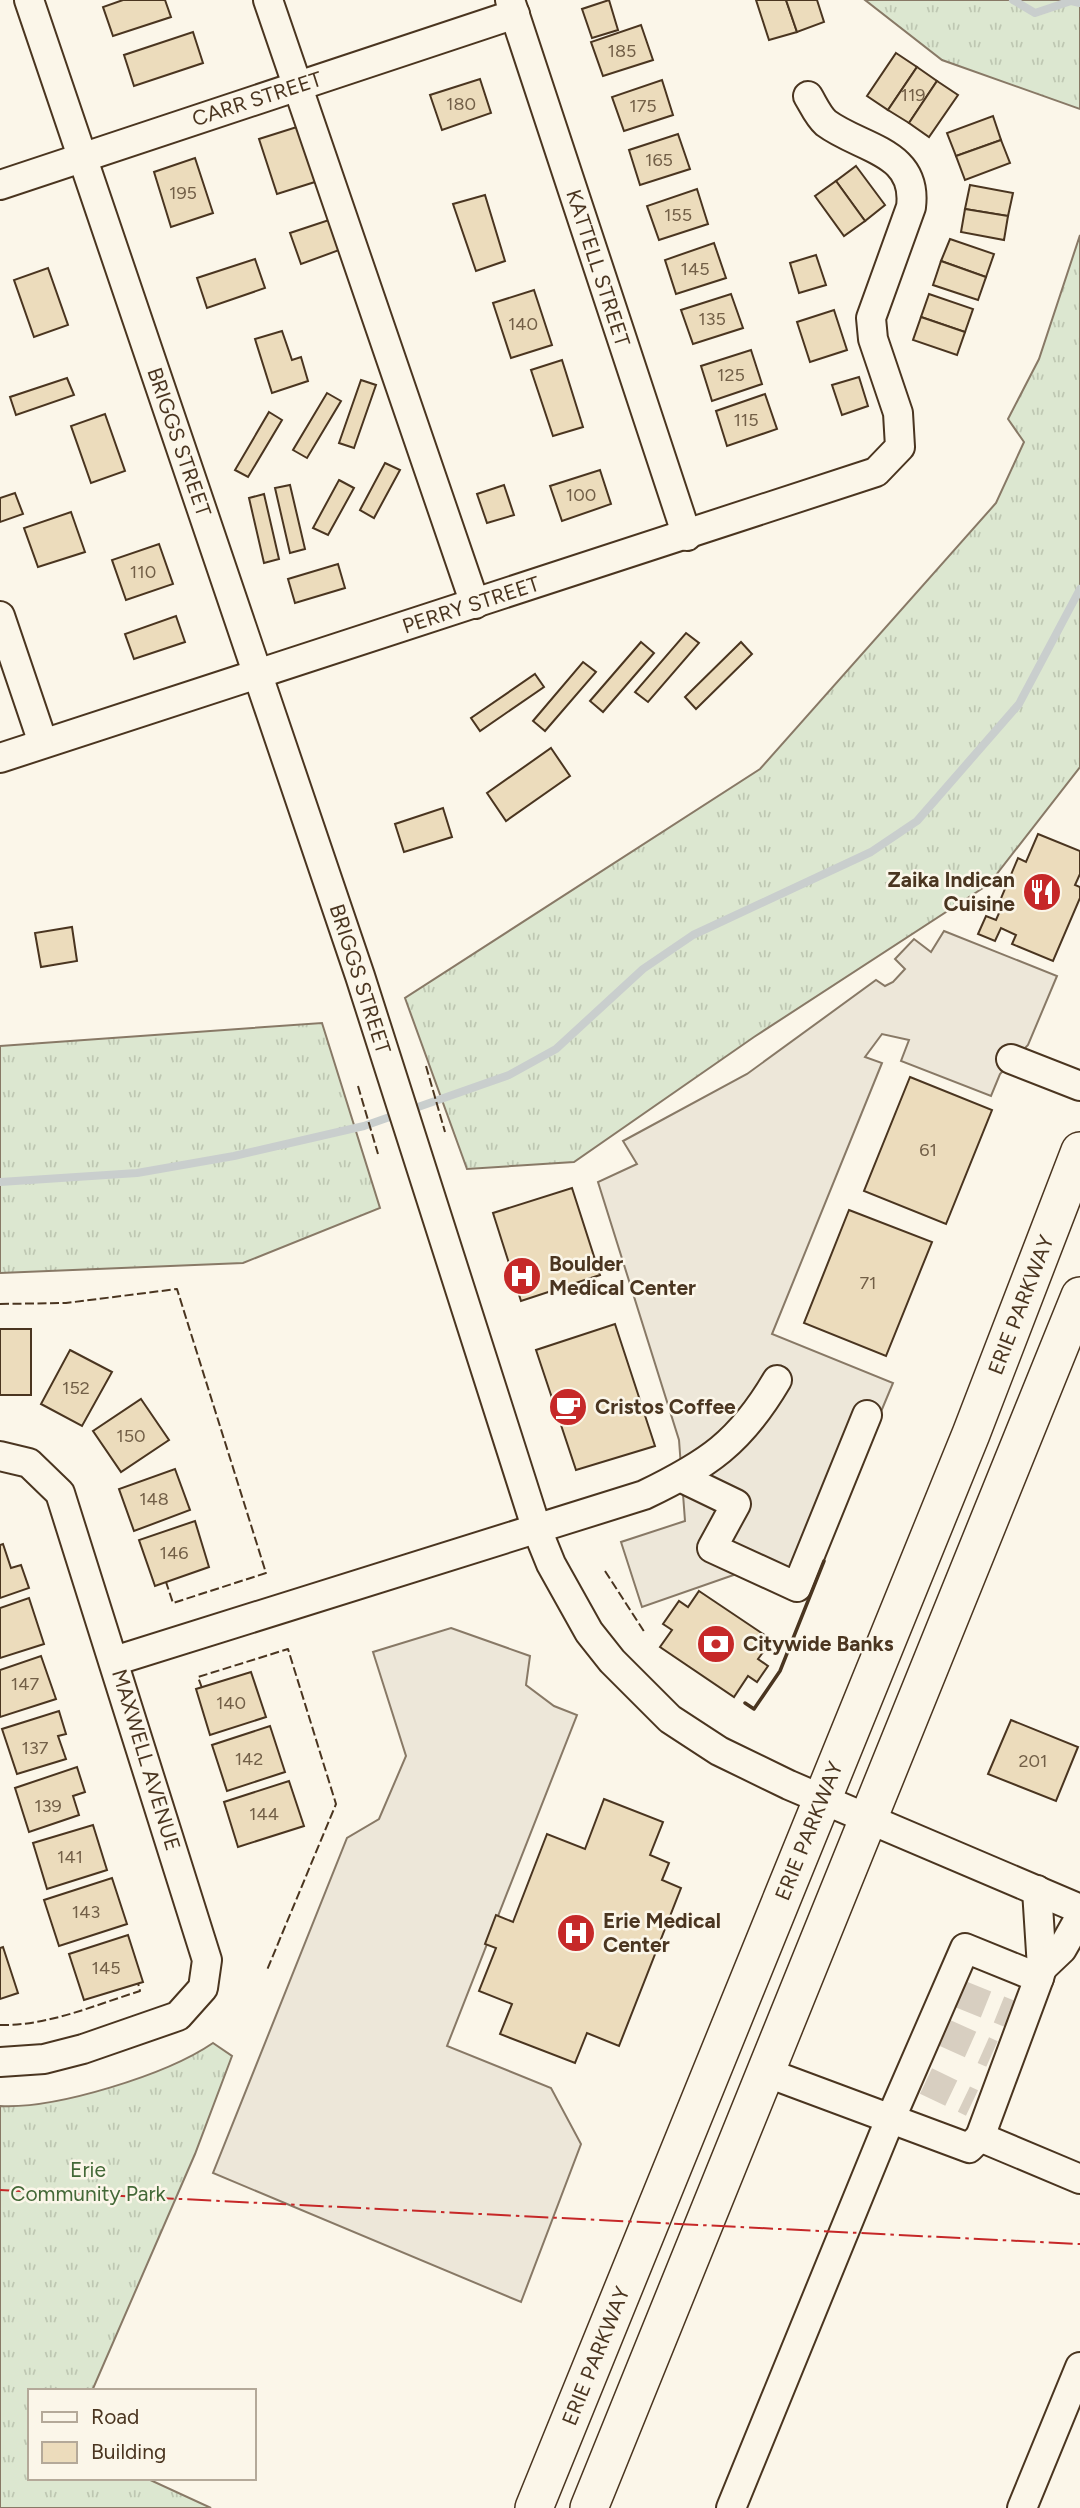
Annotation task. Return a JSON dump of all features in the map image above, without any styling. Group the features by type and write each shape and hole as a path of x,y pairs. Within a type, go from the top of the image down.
{"main road":[{"name":"ERIE PARKWAY","path":"534,2508 971,1434 1080,1152"},
{"path":"589,2508 1080,1296"}],"street":[{"name":"BRIGGS STREET","path":"29,0 392,1076 536,1527 551,1564 589,1632 612,1661 670,1719 719,1751 822,1800 1080,1909"},
{"path":"268,0 475,604"},
{"name":"CARR STREET","path":"0,185 297,86 512,7"},
{"name":"KATTELL STREET","path":"512,7 687,536"},
{"name":"PERRY STREET","path":"0,758 687,536 876,472 900,447 898,413 873,339 871,318 911,206 913,192 908,175 897,160 823,121 808,96"},
{"path":"0,616 43,743"},
{"path":"1011,1059 1080,1086"},
{"name":"MAXWELL AVENUE","path":"0,2062 44,2059 83,2049 178,2016 203,1988 207,1960 114,1661 643,1495 680,1477 731,1443 760,1410 777,1380"},
{"path":"680,1477 736,1504 712,1548 797,1587 867,1415"},
{"path":"0,1456 29,1463 60,1493 114,1661"},
{"path":"1037,1890 1041,1973"},
{"path":"765,2072 969,2148 980,2137 981,2107 1017,2017 1041,1973 1062,1949 1080,1917"},
{"path":"732,2508 891,2119 918,2077 938,2030 953,1992 965,1948 1041,1973"},
{"path":"980,2137 1080,2179"},
{"path":"1022,2508 1080,2367"}],"green space":[{"path":"865,0 1080,0 1080,109 942,60"},
{"path":"1080,235 1080,767 989,884 754,1037 574,1162 467,1169 405,998 760,769 996,503 1024,442 1008,419 1039,359"},
{"path":"322,1023 380,1208 243,1263 0,1273 0,1046"},
{"name":"Erie Community Park","path":"213,2043 232,2056 195,2154 93,2389 28,2389 28,2480 150,2480 211,2508 0,2508 0,2106 50,2102 80,2096 140,2078 193,2055"}],"shaded area":[{"path":"944,931 1057,976 1028,1045 1000,1074 991,1096 901,1061 909,1040 882,1034 865,1057 882,1063 772,1334 893,1383 809,1584 765,1564 642,1607 621,1542 685,1521 679,1440 598,1182 637,1164 623,1141 747,1074 876,980 885,986 893,982 905,969 895,959 914,939 931,952"},
{"path":"451,1628 530,1656 526,1685 554,1706 577,1715 447,2046 551,2088 581,2144 521,2302 213,2173 347,1838 379,1819 406,1756 373,1652"}],"building":[{"path":"123,0 165,0 171,17 113,36 103,7"},
{"path":"609,0 618,30 592,38 582,9"},
{"path":"756,0 786,0 797,32 769,40"},
{"path":"786,0 817,0 824,22 797,32"},
{"path":"641,25 653,60 603,76 591,42"},
{"path":"193,32 203,63 134,86 124,55"},
{"path":"896,53 917,67 888,110 867,96"},
{"path":"917,67 937,81 909,123 888,110"},
{"path":"480,79 491,113 442,130 430,95"},
{"path":"662,80 673,115 624,131 612,97"},
{"path":"937,81 958,95 929,137 909,123"},
{"path":"993,116 1001,140 956,156 947,133"},
{"path":"300,126 318,181 277,194 259,139"},
{"path":"678,134 690,169 640,185 629,150"},
{"path":"1001,140 1010,163 965,180 956,156"},
{"path":"195,158 213,213 171,227 154,172"},
{"path":"856,166 885,205 865,221 836,181"},
{"path":"836,181 865,221 844,236 815,196"},
{"path":"970,185 1013,193 1008,216 965,209"},
{"path":"697,189 708,224 659,240 647,206"},
{"path":"485,195 505,261 476,271 453,204"},
{"path":"965,209 1008,216 1004,240 961,232"},
{"path":"332,219 342,249 301,264 290,233"},
{"path":"950,239 994,254 986,277 941,261"},
{"path":"714,243 726,278 676,294 665,260"},
{"path":"816,255 826,285 799,293 790,263"},
{"path":"255,259 265,288 207,308 197,278"},
{"path":"941,261 986,277 978,300 933,285"},
{"path":"48,268 68,325 34,337 14,280"},
{"path":"534,290 552,345 511,358 493,303"},
{"path":"731,294 743,328 693,344 681,310"},
{"path":"929,294 973,309 965,332 921,317"},
{"path":"834,310 847,350 810,362 797,322"},
{"path":"921,317 965,332 957,355 913,340"},
{"path":"282,331 292,360 301,357 308,381 272,393 255,339"},
{"path":"751,350 762,384 712,401 701,366"},
{"path":"562,360 583,427 553,436 531,370"},
{"path":"859,377 868,406 842,415 832,385"},
{"path":"67,378 74,395 16,415 10,397"},
{"path":"361,380 376,385 354,448 339,443"},
{"path":"327,393 341,401 307,458 293,450"},
{"path":"765,394 777,429 727,446 716,411"},
{"path":"269,412 282,420 248,477 235,470"},
{"path":"105,414 125,471 91,483 71,426"},
{"path":"385,463 400,470 374,518 360,510"},
{"path":"600,470 611,504 562,521 550,486"},
{"path":"339,480 354,488 328,535 313,528"},
{"path":"290,485 305,549 290,553 275,488"},
{"path":"504,485 514,515 487,523 477,494"},
{"path":"15,493 23,514 0,522 0,498"},
{"path":"264,494 279,559 264,563 249,498"},
{"path":"71,512 85,552 38,567 24,528"},
{"path":"159,544 173,584 126,600 112,560"},
{"path":"338,564 345,588 295,603 288,579"},
{"path":"176,616 185,642 134,659 125,634"},
{"path":"686,633 699,643 648,702 635,692"},
{"path":"641,642 654,653 603,712 590,701"},
{"path":"741,642 752,654 696,709 685,697"},
{"path":"583,662 596,672 545,731 533,721"},
{"path":"535,674 544,687 480,731 471,718"},
{"path":"551,748 570,776 506,821 487,793"},
{"path":"443,808 452,837 404,852 395,824"},
{"name":"Zaika Indican Cuisine","path":"1038,834 1080,851 1080,874 1075,885 1080,887 1080,898 1053,961 1012,944 1016,935 1001,928 995,941 978,934 986,916 996,920 1003,904 999,903 1018,858 1026,862"},
{"path":"72,927 77,961 41,967 35,933"},
{"path":"910,1077 992,1110 946,1224 864,1191"},
{"path":"572,1188 600,1275 521,1301 493,1213"},
{"path":"849,1210 932,1242 886,1356 804,1323"},
{"path":"615,1324 655,1446 576,1470 536,1350"},
{"path":"0,1329 31,1329 31,1395 0,1395"},
{"path":"70,1350 112,1372 82,1426 41,1404"},
{"path":"141,1399 169,1440 121,1472 93,1431"},
{"path":"175,1469 190,1510 134,1531 119,1489"},
{"path":"195,1521 209,1567 155,1586 139,1540"},
{"path":"3,1544 11,1568 21,1565 29,1588 0,1598 0,1545"},
{"name":"Citywide Banks","path":"699,1591 772,1640 758,1659 768,1666 757,1682 748,1676 734,1697 660,1647 672,1630 663,1624 679,1601 688,1607"},
{"path":"29,1598 44,1644 0,1658 0,1608"},
{"path":"41,1656 56,1699 0,1717 0,1670"},
{"path":"251,1672 266,1717 210,1735 196,1689"},
{"path":"59,1711 66,1734 58,1736 66,1759 17,1774 2,1729"},
{"path":"1011,1720 1078,1747 1056,1801 988,1774"},
{"path":"270,1726 285,1772 227,1791 212,1745"},
{"path":"77,1767 85,1792 73,1796 79,1815 29,1832 15,1788"},
{"path":"289,1781 304,1826 238,1847 224,1802"},
{"name":"Erie Medical Center","path":"604,1799 663,1822 650,1855 669,1863 662,1880 681,1888 619,2046 587,2033 575,2063 500,2034 512,2004 479,1991 496,1948 485,1944 496,1915 513,1922 547,1834 585,1849"},
{"path":"93,1825 107,1870 47,1889 33,1843"},
{"path":"112,1878 127,1924 59,1946 44,1900"},
{"path":"128,1935 143,1982 84,2000 69,1954"},
{"path":"3,1947 18,1993 0,1999 0,1948"}],"waterway":[{"path":"1013,0 1035,13 1071,1 1080,3"},
{"path":"0,1182 137,1173 234,1156 364,1126 509,1075 556,1049 643,969 693,935 871,852 917,821 1019,704 1080,589"}],"tunnel":[{"path":"960,1994 1010,2014"},
{"path":"945,2033 992,2054"},
{"path":"926,2081 972,2103"}],"fence":[{"path":"426,1066 445,1132"},
{"path":"358,1086 378,1154"},
{"path":"0,1304 66,1303 177,1289 266,1573 173,1603 166,1582"},
{"path":"605,1571 645,1633"},
{"path":"202,1688 198,1677 288,1649 336,1804 267,1970"},
{"path":"0,2025 36,2022 71,2014 140,1991 138,1983"}],"wall":[{"path":"745,1703 754,1709 780,1671 824,1561"}],"power":[{"path":"0,2190 1080,2244"}],"place":[{"name":"Zaika Indican Cuisine","path":"1042,892"},
{"name":"Boulder Medical Center","path":"522,1276"},
{"name":"Cristos Coffee","path":"568,1407"},
{"name":"Citywide Banks","path":"716,1644"},
{"name":"Erie Medical Center","path":"576,1933"}]}
